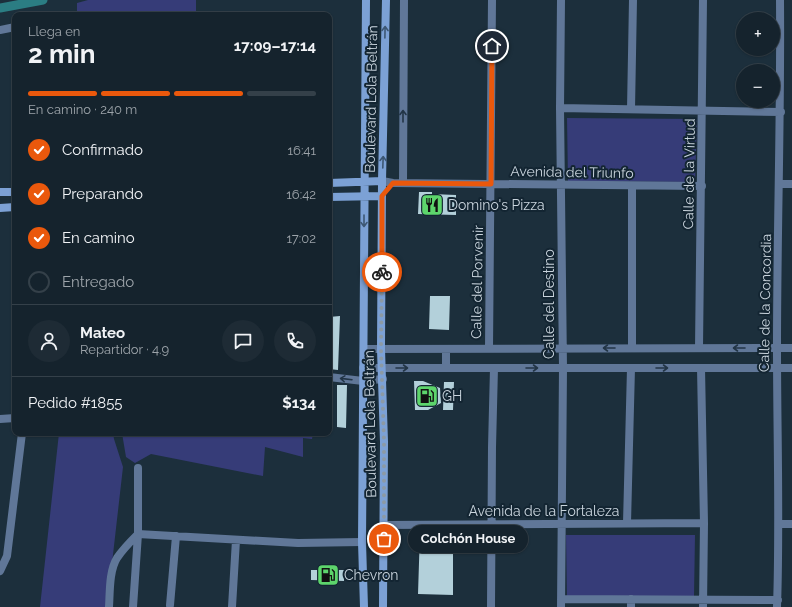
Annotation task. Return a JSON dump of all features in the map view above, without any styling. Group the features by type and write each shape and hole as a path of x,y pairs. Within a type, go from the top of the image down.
{"main road":[{"name":"Boulevard Lola Beltrán","path":"364,607 362,542 364,477 363,368 366,0"},
{"name":"Boulevard Lola Beltrán","path":"383,607 383,379 381,349 382,181 386,0"},
{"path":"332,183 382,181"},
{"path":"0,192 12,192"},
{"path":"332,197 382,196"},
{"path":"0,208 12,207"}],"street":[{"path":"403,183 404,0"},
{"name":"Calle del Porvenir","path":"489,349 492,0"},
{"name":"Calle del Destino","path":"561,0 561,603"},
{"path":"631,109 633,0"},
{"name":"Calle de la Virtud","path":"699,348 703,0"},
{"name":"Calle de la Concordia","path":"778,603 779,524 777,348 780,0"},
{"path":"0,30 12,28"},
{"path":"560,108 780,112"},
{"name":"Avenida del Triunfo","path":"382,181 393,183 702,186"},
{"path":"382,196 393,183"},
{"path":"779,184 792,184"},
{"path":"632,186 632,348"},
{"path":"364,350 792,348"},
{"path":"446,349 446,368"},
{"path":"363,368 792,368"},
{"path":"491,607 494,368"},
{"path":"627,523 631,368"},
{"path":"701,368 704,523 703,603"},
{"path":"332,377 363,381 383,379"},
{"path":"0,419 12,418"},
{"path":"0,571 7,556 22,436"},
{"path":"133,607 138,534 138,468"},
{"name":"Avenida de la Fortaleza","path":"384,525 704,523"},
{"path":"779,524 792,524"},
{"path":"109,607 111,580 116,559 124,548 138,534 298,543 362,542"},
{"path":"170,605 176,536"},
{"path":"232,607 236,540"},
{"path":"561,603 778,603"}],"shaded area":[{"path":"88,0 196,0 196,12 77,12 77,3"},
{"path":"567,118 697,119 695,182 568,181"},
{"path":"59,436 114,436 123,467 107,607 40,607"},
{"path":"122,436 312,436 312,439 303,438 303,457 265,447 263,476 151,454 135,463 126,457"},
{"path":"566,535 695,535 694,596 567,598"}],"building":[{"path":"419,192 456,195 456,215 418,214"},
{"path":"430,296 450,296 449,330 429,329"},
{"path":"340,316 338,370 332,369 332,317"},
{"name":"GH","path":"414,381 423,381 440,388 441,403 428,410 415,410"},
{"path":"444,382 454,382 453,410 443,410"},
{"path":"337,385 347,385 346,428 337,427"},
{"path":"420,531 453,532 453,595 418,594"},
{"name":"Chevron","path":"311,570 344,570 344,581 311,580"}],"waterway":[{"path":"0,8 43,0"}],"way so far":[{"path":"382,272 381,349 384,442 384,539"}],"place":[{"name":"Domino's Pizza","path":"432,205"},
{"name":"GH","path":"427,396"},
{"name":"Colchón House","path":"384,539"},
{"name":"Chevron","path":"328,575"}],"route":[{"path":"382,272 382,196 393,183 491,184 492,46"}]}
